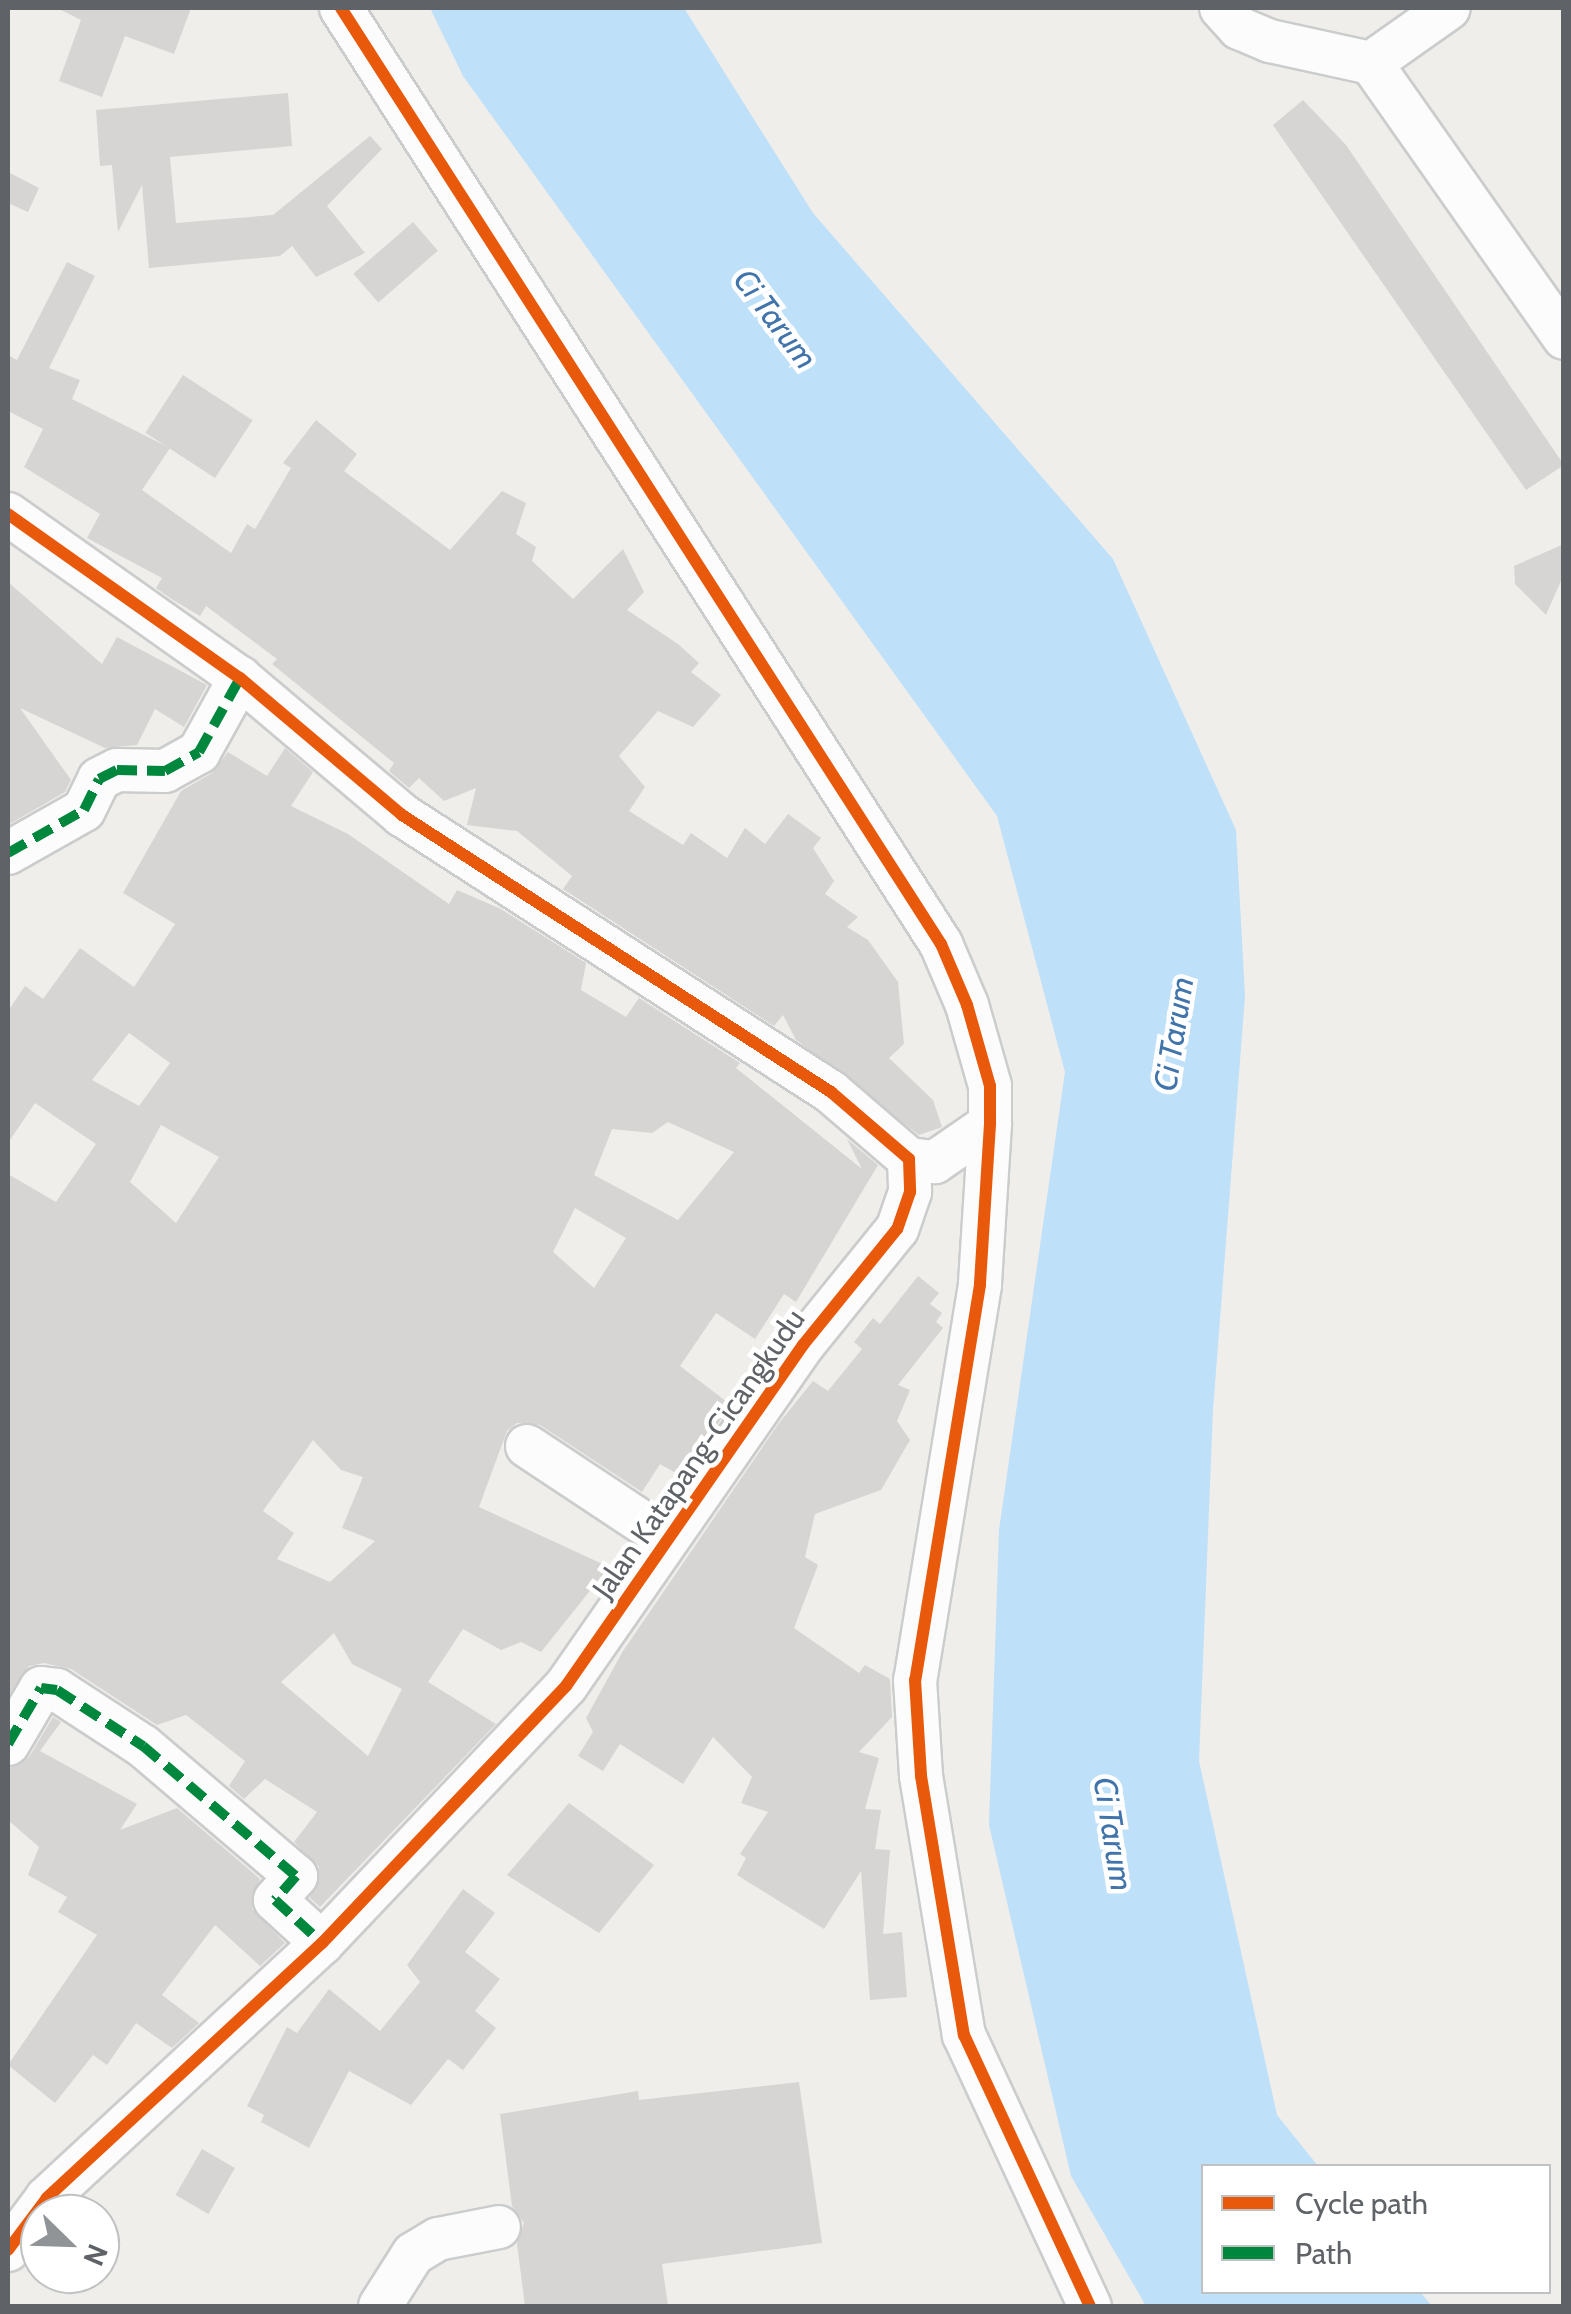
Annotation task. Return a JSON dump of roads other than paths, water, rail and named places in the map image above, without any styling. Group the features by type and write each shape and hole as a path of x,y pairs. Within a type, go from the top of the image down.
{"street":[{"path":"340,8 941,944 982,1052 990,1124 980,1285 916,1680 921,1776 964,2036 1090,2306"},
{"path":"1221,8 1239,28 1270,41 1371,63 1562,331"},
{"path":"1371,63 1449,8"},
{"path":"8,514 240,678 402,815 831,1092 909,1159 935,1162 990,1124"},
{"path":"8,853 84,810 99,780 117,770 164,771 199,752 240,678"},
{"name":"Jalan Katapang-Cicangkudu","path":"31,2194 322,1943 566,1686 803,1345 897,1229 910,1192 909,1159"},
{"path":"527,1446 666,1538"},
{"path":"8,1744 41,1688 56,1690 142,1746 296,1876 275,1900 322,1943"},
{"name":"Jalan Katapang-Cicangkudu","path":"8,2250 20,2209"},
{"path":"380,2306 413,2254 438,2239 499,2228"}],"water":[{"name":"Ci Tarum","path":"430,8 684,8 813,213 1113,559 1236,830 1245,996 1213,1410 1199,1761 1277,2115 1316,2164 1201,2164 1201,2294 1422,2294 1432,2306 1146,2306 1071,2176 989,1825 999,1530 1065,1072 997,816 463,76"}]}
